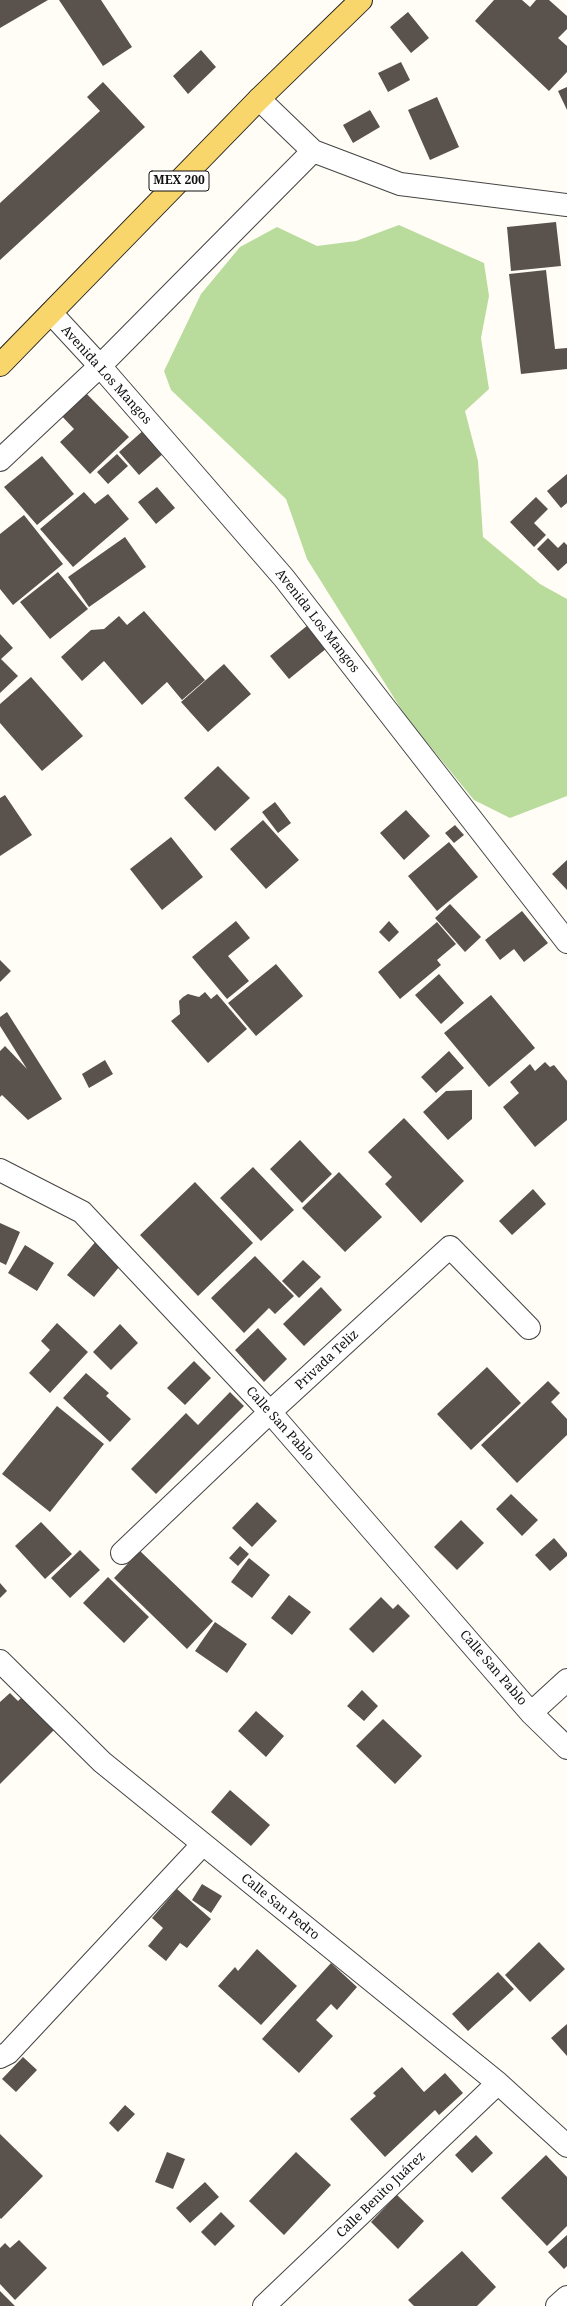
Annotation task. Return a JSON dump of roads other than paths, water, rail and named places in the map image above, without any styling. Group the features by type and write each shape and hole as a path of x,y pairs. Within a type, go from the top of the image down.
{"main road":[{"name":"MEX 200","path":"0,365 259,99 361,0"}],"street":[{"path":"259,99 313,151 400,184 566,211"},
{"path":"0,460 100,366 313,151"},
{"name":"Avenida Los Mangos","path":"51,313 100,366 284,578 567,942"},
{"name":"Calle San Pablo","path":"0,1170 7,1172 82,1212 270,1412 531,1713 567,1748"},
{"name":"Privada Teliz","path":"122,1553 270,1412 450,1247 529,1328"},
{"name":"Calle San Pedro","path":"0,1661 102,1762 498,2083 567,2146"},
{"name":"Calle San Pablo","path":"531,1713 567,1680"},
{"path":"0,2057 8,2053 203,1844"},
{"name":"Calle Benito Juárez","path":"264,2306 498,2083"},
{"path":"557,2306 567,2297"}]}
